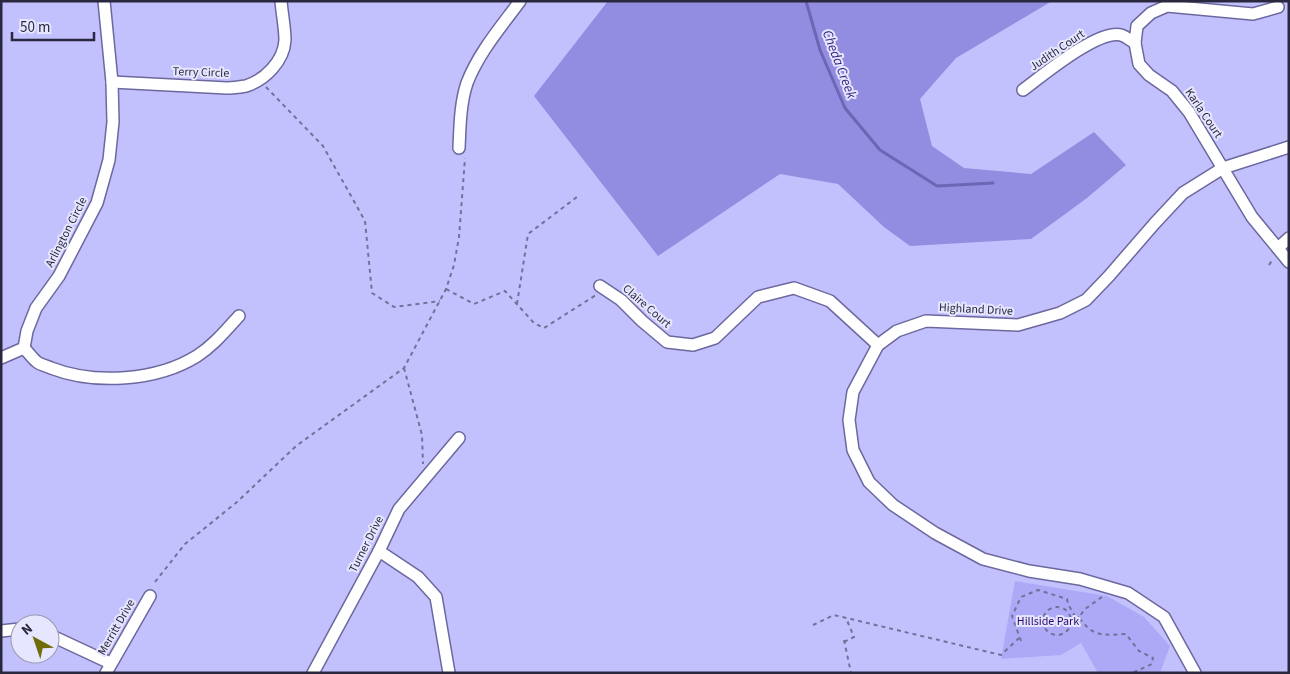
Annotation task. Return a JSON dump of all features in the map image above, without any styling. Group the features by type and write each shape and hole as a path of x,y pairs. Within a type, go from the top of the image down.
{"street":[{"name":"Arlington Circle","path":"24,348 27,331 36,308 58,276 97,203 109,160 113,122 112,82 104,1"},
{"name":"Terry Circle","path":"112,82 226,88 245,86 259,80 270,71 279,58 285,42 281,1"},
{"path":"460,148 461,109 467,83 484,49 520,1"},
{"path":"1135,43 1137,26 1151,13 1167,6 1254,14 1278,7"},
{"name":"Judith Court","path":"1024,90 1073,53 1100,38 1120,35 1135,43"},
{"name":"Karla Court","path":"1135,43 1139,64 1149,75 1172,91 1189,112 1252,217 1277,252 1289,262"},
{"name":"Highland Drive","path":"1192,671 1164,618 1128,594 1080,579 1029,571 983,559 935,533 893,504 869,482 853,450 849,420 853,392 878,345 897,331 926,321 1018,325 1060,314 1086,300 1183,193 1223,168 1289,147"},
{"path":"1277,252 1289,238"},
{"name":"Claire Court","path":"602,287 621,300 667,342 693,345 715,338 758,297 794,288 830,301 878,345"},
{"path":"1,358 24,348 38,362 63,373 91,378 122,379 177,366 195,357 214,344 239,316"},
{"name":"Turner Drive","path":"313,673 379,551 399,509 459,438"},
{"path":"379,551 418,577 436,597 449,673"},
{"name":"Merritt Drive","path":"108,668 150,596"},
{"path":"60,641 108,668"}],"path":[{"path":"259,80 323,146 365,221 372,293 394,307 440,302"},
{"path":"155,582 185,544 237,502 296,446 404,368 440,302 454,265 459,237 466,158 460,148"},
{"path":"517,304 528,234 577,197"},
{"path":"1269,265 1277,252"},
{"path":"446,289 474,304 504,291 534,323 544,328 593,298 602,287"},
{"path":"404,368 422,435 423,466 430,472"},
{"path":"1072,618 1078,617 1085,608 1105,595 1109,588"},
{"path":"813,625 834,615 1001,655 1020,640 1012,616 1021,597 1038,590 1067,598 1068,604 1086,627 1102,635 1126,634 1139,651 1153,658 1152,664 1132,673"},
{"path":"1054,606 1063,607 1072,618 1070,627 1063,634 1054,634 1046,629 1044,624 1044,615 1054,606"},
{"path":"846,618 854,637 844,641 851,673"}],"green space":[{"name":"Hillside Park","path":"1015,581 1107,596 1144,617 1170,646 1160,673 1098,673 1081,643 1061,655 1001,659"}],"shaded area":[{"path":"608,1 1052,1 956,58 920,99 932,146 964,168 1031,174 1094,132 1126,165 1087,198 1031,239 910,246 884,227 838,184 780,174 658,256 534,96"}],"waterway":[{"name":"Cheda Creek","path":"806,1 820,50 845,108 880,150 937,186 993,183"}]}
